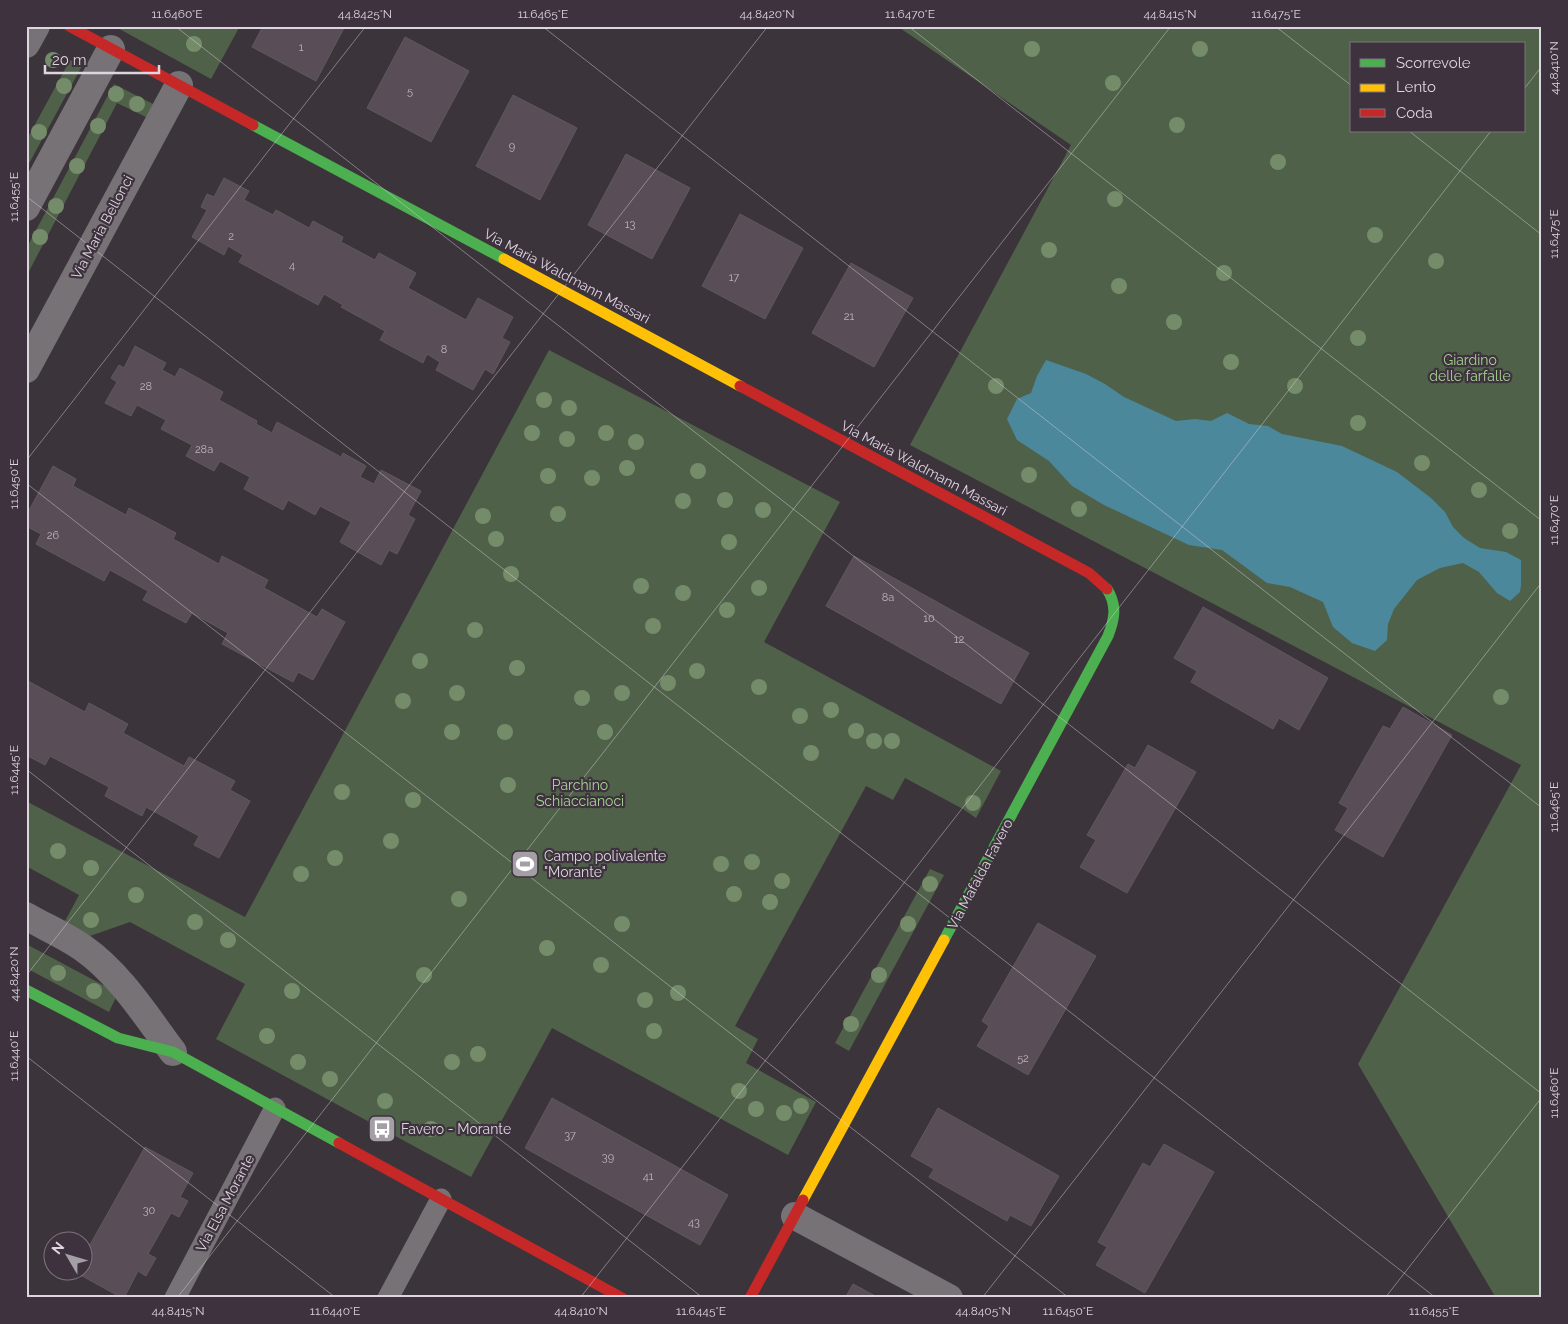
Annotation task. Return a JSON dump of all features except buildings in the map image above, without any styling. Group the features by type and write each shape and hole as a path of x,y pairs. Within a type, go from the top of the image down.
{"street":[{"path":"26,44 36,26"},
{"name":"Via Maria Waldmann Massari","path":"69,26 1050,552"},
{"path":"26,206 111,49"},
{"name":"Via Maria Bellonci","path":"26,369 179,85"},
{"name":"Via Mafalda Favero","path":"750,1298 1111,631 1116,610 1110,592 1104,584 1089,573 1050,552"},
{"path":"26,916 83,948 101,963 118,981 173,1052"},
{"path":"26,990 118,1038 173,1052 622,1298"},
{"path":"795,1216 949,1298"}],"lane":[{"name":"Via Elsa Morante","path":"175,1298 275,1108"},
{"path":"388,1298 441,1199"}],"green space":[{"path":"114,26 240,26 211,79"},
{"name":"Giardino delle farfalle","path":"897,26 1542,26 1542,1298 1496,1298 1358,1064 1521,765 910,445 1071,145"},
{"path":"70,60 82,66 26,169 26,141"},
{"path":"114,84 155,105 148,118 117,103 26,277 26,249"},
{"name":"Parchino Schiaccianoci","path":"549,350 840,502 764,642 1001,771 976,818 905,778 893,800 866,786 735,1026 758,1039 746,1063 816,1102 788,1155 552,1028 471,1177 216,1039 245,984 130,922 90,936 64,923 79,895 26,866 26,801 245,917"},
{"path":"930,869 944,875 849,1051 835,1043"},
{"path":"26,944 118,993 109,1012 26,968"}],"water":[{"path":"1046,360 1086,374 1124,397 1176,421 1195,419 1211,421 1227,413 1249,424 1268,426 1282,434 1342,446 1397,472 1431,498 1445,512 1453,527 1464,538 1480,548 1506,552 1521,560 1520,592 1510,601 1497,593 1479,572 1463,563 1440,568 1417,580 1394,609 1388,624 1387,640 1375,651 1352,643 1333,627 1323,602 1290,587 1267,583 1222,550 1189,545 1104,505 1072,486 1049,461 1017,440 1007,419 1017,399 1031,393 1037,376"}],"traffic: fast":[{"path":"253,125 504,259"},
{"path":"944,940 1108,636 1114,606 1107,589"},
{"path":"26,990 118,1038 173,1052 339,1143"}],"traffic: slow":[{"path":"504,259 740,386"},
{"path":"803,1200 944,940"}],"traffic: jam":[{"path":"69,26 253,125"},
{"path":"740,386 1089,573 1107,589"},
{"path":"339,1143 622,1298"},
{"path":"750,1298 803,1200"}],"place":[{"name":"Campo polivalente \"Morante\"","path":"525,864"},
{"name":"Favero - Morante","path":"382,1129"}]}
